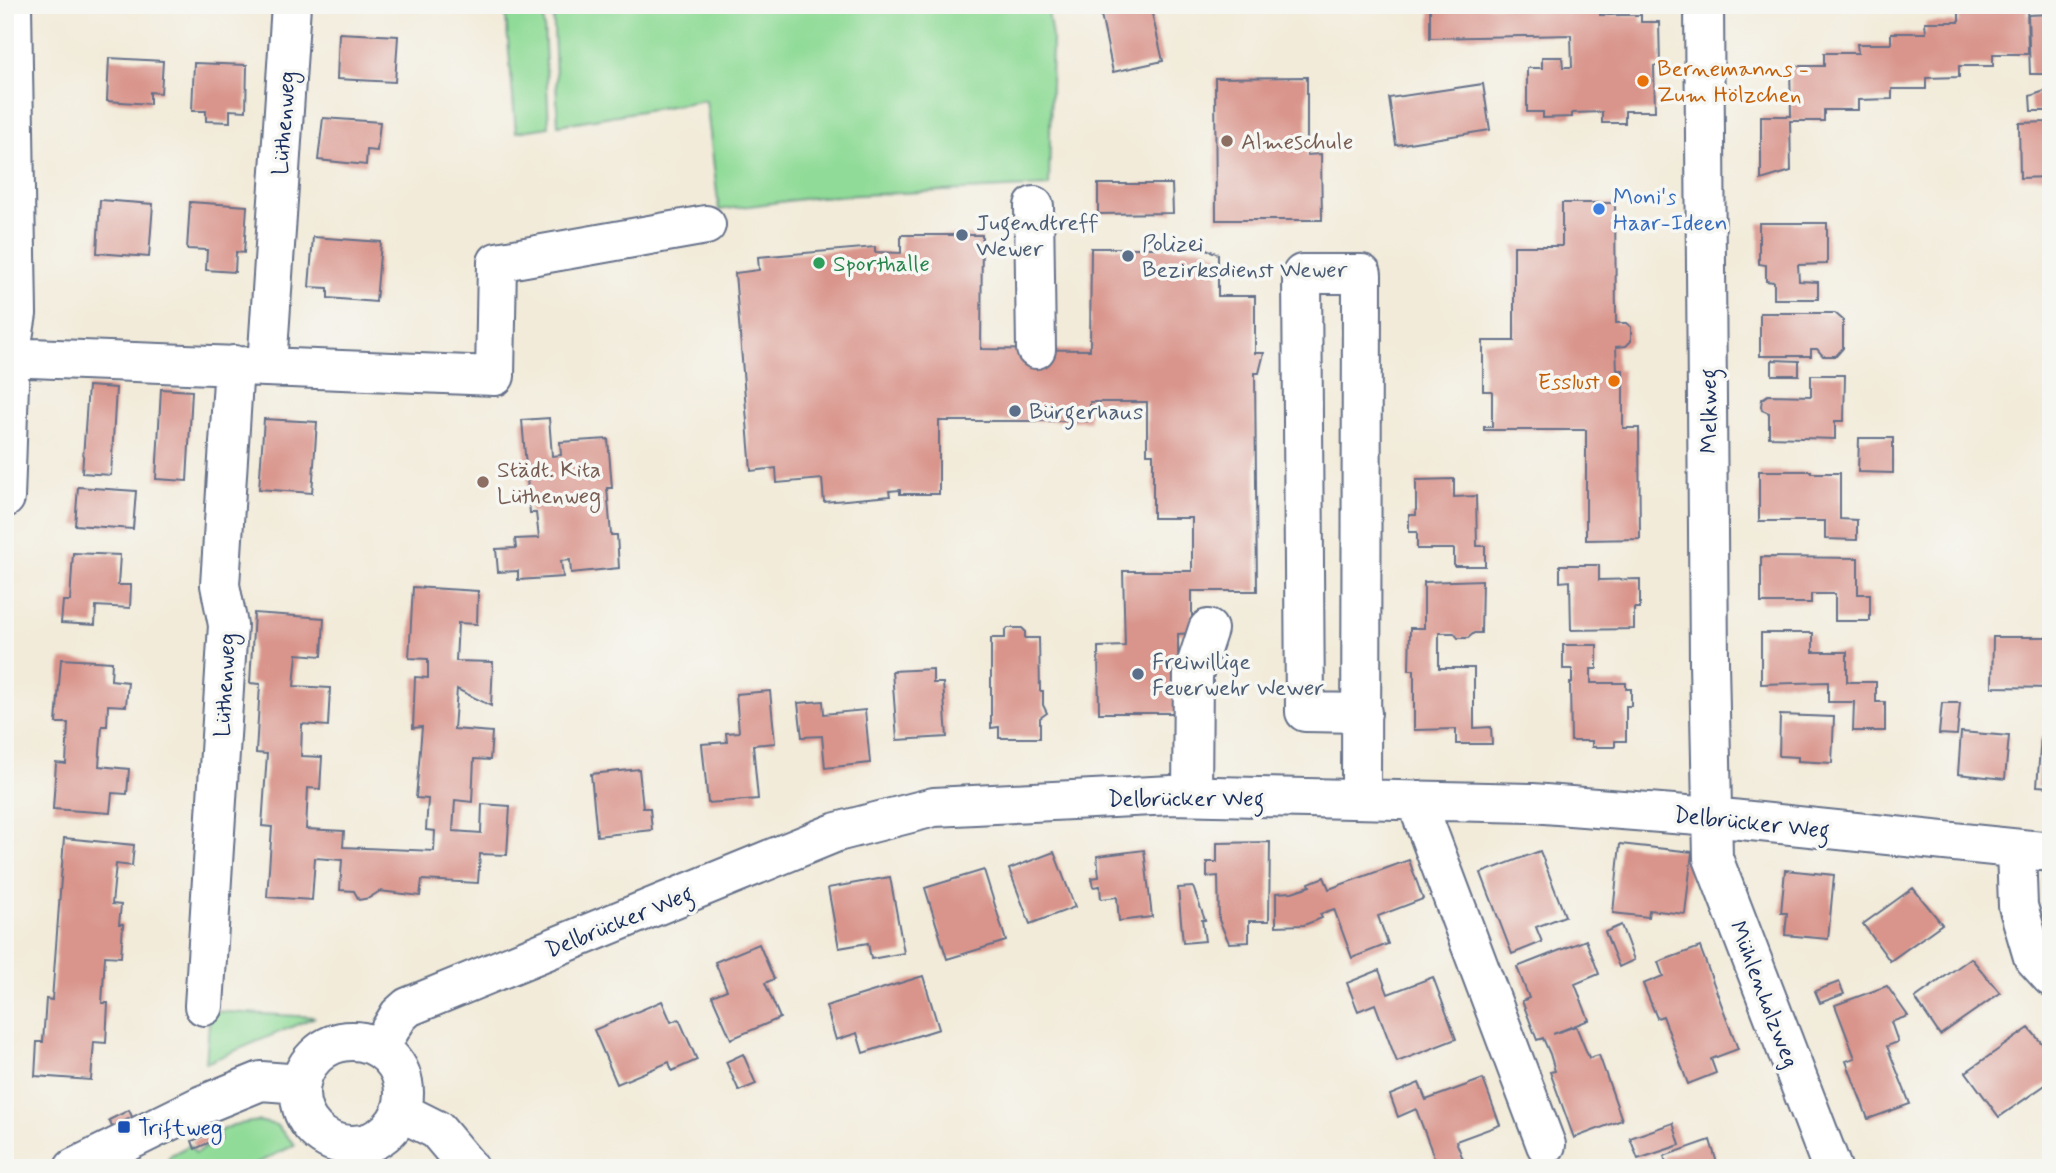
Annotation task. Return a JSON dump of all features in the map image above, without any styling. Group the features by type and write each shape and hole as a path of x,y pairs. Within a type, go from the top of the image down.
{"street":[{"path":"5,498 8,356 18,314 12,5"},
{"name":"Lüthenweg","path":"204,1006 228,625 220,585 251,366 290,5"},
{"name":"Melkweg","path":"1704,5 1712,817"},
{"path":"1034,206 1036,349"},
{"path":"8,356 495,376 497,262 706,225"},
{"path":"1361,799 1362,713 1362,274 1302,274 1305,712 1362,713"},
{"path":"1192,796 1194,675 1208,628"},
{"name":"Delbrücker Weg","path":"379,1048 399,1016 408,1007 837,832 934,807 1158,795 1532,803 1712,817 2033,851"},
{"path":"1422,802 1422,816 1546,1145"},
{"name":"Mühlenholzweg","path":"1712,817 1713,858 1832,1168"},
{"path":"2033,851 2018,906 2033,957 2051,977"},
{"path":"360,1041 379,1048 396,1065 404,1088 401,1112 386,1134 363,1145 338,1144 316,1131 302,1109 301,1084 308,1065 322,1051 340,1042 360,1041"},
{"path":"75,1168 202,1105 261,1081 301,1084"},
{"path":"401,1112 437,1130 469,1168"}],"green space":[{"path":"505,5 543,5 549,127 516,132"},
{"path":"553,5 1047,5 1052,37 1049,186 818,197 719,210 706,100 558,125"},
{"path":"210,1011 315,1017 206,1063"},
{"path":"258,1121 276,1125 295,1145 247,1168 163,1168 171,1155 190,1145 195,1153 220,1140 218,1132 233,1125"}],"building":[{"path":"1099,5 1150,5 1163,61 1113,72"},
{"path":"1600,5 1600,15 1641,15 1641,22 1659,22 1660,66 1654,66 1655,111 1625,111 1625,123 1602,123 1602,112 1543,118 1543,112 1527,112 1527,68 1542,68 1542,57 1562,57 1563,67 1572,67 1571,35 1430,38 1430,6"},
{"path":"1993,5 2027,5 2028,54 1993,54 1993,66 1959,66 1959,77 1926,78 1926,89 1892,89 1892,99 1858,100 1858,110 1824,110 1824,121 1790,121 1791,171 1761,180 1761,116 1791,116 1790,66 1824,66 1824,53 1858,53 1857,44 1891,44 1891,33 1926,33 1925,22 1959,22 1959,12 1993,12"},
{"path":"2051,14 2051,74 2030,74 2028,15"},
{"path":"339,33 398,36 395,82 337,79"},
{"path":"109,58 163,61 161,93 150,92 150,104 107,101"},
{"path":"194,63 247,65 246,111 230,110 230,122 206,121 206,111 192,111"},
{"name":"Almeschule","path":"1307,77 1307,155 1321,154 1322,220 1216,220 1215,78"},
{"path":"1483,84 1490,130 1396,145 1389,98"},
{"path":"2051,89 2051,111 2031,111 2030,96"},
{"path":"323,118 380,122 377,151 367,150 366,165 318,160"},
{"path":"2048,118 2051,118 2051,177 2020,178 2019,123 2048,122"},
{"path":"1098,184 1172,184 1173,213 1098,214"},
{"path":"100,200 153,204 149,257 97,253"},
{"path":"190,202 247,206 244,253 236,252 235,272 206,270 207,250 187,249"},
{"path":"1562,203 1615,203 1616,323 1626,323 1631,327 1631,341 1626,346 1616,347 1617,370 1623,370 1623,428 1639,428 1640,539 1586,540 1586,430 1484,430 1484,427 1492,427 1492,391 1483,391 1483,341 1514,341 1514,246 1562,246"},
{"path":"1759,223 1827,223 1827,264 1798,265 1799,281 1818,282 1818,299 1774,299 1774,282 1766,281 1766,265 1759,264"},
{"path":"901,235 982,235 981,349 1090,350 1091,248 1204,248 1218,254 1218,296 1255,296 1255,353 1264,353 1259,373 1255,373 1257,591 1192,591 1192,633 1178,634 1178,713 1099,713 1098,647 1125,646 1123,571 1192,571 1192,518 1153,518 1153,454 1147,454 1147,402 1090,402 1090,421 939,421 939,494 900,494 900,490 889,491 890,496 824,502 822,479 777,483 776,468 751,471 735,273 759,270 758,257 875,247 875,252 901,253"},
{"path":"313,237 381,242 376,302 328,298 328,288 309,287"},
{"path":"1760,313 1835,313 1843,320 1843,348 1836,356 1823,356 1817,349 1811,349 1811,356 1760,356"},
{"path":"1772,360 1799,361 1799,375 1772,375"},
{"path":"1811,375 1845,375 1844,421 1835,421 1835,439 1769,437 1769,413 1762,410 1762,399 1768,395 1811,396"},
{"path":"88,386 116,388 111,475 82,473"},
{"path":"161,389 192,391 187,481 156,479"},
{"path":"549,418 552,456 561,455 560,442 608,439 612,488 607,488 611,535 617,535 619,568 571,573 570,560 561,561 563,577 518,580 518,571 498,572 496,549 516,548 515,539 539,538 536,513 530,513 522,420"},
{"path":"264,419 317,422 312,493 259,489"},
{"path":"1859,438 1893,438 1893,473 1858,472"},
{"path":"1759,471 1840,473 1840,519 1857,520 1857,540 1825,539 1825,521 1759,521"},
{"path":"1454,479 1454,497 1476,496 1477,546 1485,546 1485,566 1454,566 1454,549 1417,549 1417,532 1409,532 1409,515 1416,515 1416,480"},
{"path":"78,487 136,491 133,529 75,525"},
{"path":"73,553 120,555 118,585 131,585 130,608 96,606 95,625 61,623 63,601 70,601"},
{"path":"1761,557 1858,558 1858,594 1870,594 1870,621 1835,621 1835,594 1811,594 1811,603 1761,603"},
{"path":"1560,565 1599,565 1599,580 1640,579 1640,608 1634,608 1634,629 1571,630 1570,581 1560,582"},
{"path":"1482,580 1481,633 1474,633 1468,638 1458,638 1454,633 1439,633 1439,668 1474,668 1474,728 1491,727 1492,744 1456,744 1456,729 1414,730 1414,670 1409,670 1410,628 1424,628 1424,582"},
{"path":"413,587 478,591 477,624 458,623 456,661 493,662 491,706 457,689 454,729 492,732 490,760 474,759 472,802 455,800 453,831 481,833 482,804 510,806 507,855 480,854 478,883 422,880 420,896 380,891 369,898 359,900 354,891 340,890 342,860 315,858 312,900 267,897 272,827 262,826 267,754 256,753 260,684 250,683 254,613 324,618 322,656 297,654 294,686 330,688 328,726 302,724 301,756 322,757 320,789 308,788 306,829 344,831 343,847 434,851 435,831 426,830 428,799 416,798 422,727 413,728 415,677 428,678 428,659 409,658"},
{"path":"1008,628 1022,628 1025,638 1039,638 1040,691 1043,691 1043,705 1047,713 1040,718 1040,738 999,738 999,727 991,728 991,638 1005,638"},
{"path":"1761,633 1813,633 1813,652 1847,652 1847,682 1876,682 1876,702 1885,702 1885,731 1853,731 1854,702 1828,702 1828,682 1761,684"},
{"path":"1993,637 2051,637 2051,688 1992,687"},
{"path":"1563,645 1597,645 1597,669 1591,669 1591,683 1626,683 1626,689 1631,689 1631,706 1626,706 1626,741 1615,741 1615,747 1592,747 1592,741 1571,741 1572,669 1563,669"},
{"path":"61,659 112,662 111,680 128,682 126,706 108,705 107,726 102,726 99,766 129,769 127,794 112,793 110,813 53,809 56,763 66,764 68,723 56,723"},
{"path":"933,669 933,683 943,683 947,737 897,740 892,671"},
{"path":"770,691 775,743 753,745 758,799 708,803 702,744 727,742 726,733 739,732 736,694"},
{"path":"823,701 824,714 865,710 870,763 825,768 822,736 802,737 798,703"},
{"path":"1942,703 1960,703 1957,735 1939,734"},
{"path":"1780,715 1834,717 1832,763 1798,761 1798,757 1779,756"},
{"path":"1961,732 2009,736 2005,779 1958,774"},
{"path":"2041,737 2051,738 2051,787 2037,786"},
{"path":"639,769 643,808 650,808 652,830 597,836 591,774"},
{"path":"64,838 134,845 132,866 116,864 112,904 121,905 121,957 105,956 102,1003 108,1003 106,1043 94,1042 91,1080 35,1076 37,1042 43,1042 46,999 52,1000"},
{"path":"1270,842 1269,921 1249,921 1249,942 1229,943 1219,920 1218,876 1207,877 1207,862 1217,862 1217,843"},
{"path":"1620,844 1692,852 1685,914 1649,910 1648,917 1613,913"},
{"path":"1144,850 1152,917 1119,921 1117,897 1101,899 1100,886 1093,887 1091,878 1099,877 1097,856"},
{"path":"1540,851 1565,916 1536,927 1542,942 1512,954 1481,873"},
{"path":"1054,852 1075,907 1030,924 1009,869"},
{"path":"1409,860 1423,899 1378,916 1388,944 1352,958 1334,909 1320,914 1322,918 1304,925 1276,926 1276,893 1292,892 1310,886 1309,883 1324,877 1329,889"},
{"path":"984,870 1006,941 947,959 925,888"},
{"path":"1785,870 1834,875 1828,939 1785,935 1787,913 1781,913"},
{"path":"890,877 904,953 871,959 868,943 839,948 828,888"},
{"path":"1193,887 1205,920 1202,920 1205,941 1183,943 1178,888"},
{"path":"1913,888 1942,924 1890,961 1863,924"},
{"path":"1621,925 1634,960 1619,967 1605,932"},
{"path":"1586,940 1599,974 1575,984 1589,1020 1553,1034 1576,1026 1589,1058 1599,1055 1622,1120 1574,1138 1550,1072 1555,1071 1550,1054 1543,1038 1537,1040 1522,1001 1529,998 1517,967"},
{"path":"759,944 774,979 765,983 780,1018 731,1039 712,996 727,990 715,962"},
{"path":"1700,947 1738,1049 1711,1059 1716,1073 1688,1084 1663,1016 1657,1018 1643,984 1663,976 1658,962"},
{"path":"1971,958 2000,993 1940,1035 1915,998"},
{"path":"1379,970 1388,994 1433,977 1456,1039 1397,1062 1375,1004 1358,1011 1347,983"},
{"path":"923,976 939,1029 863,1053 857,1033 836,1040 826,1006"},
{"path":"1839,982 1844,994 1820,1003 1815,991"},
{"path":"1887,986 1908,1016 1891,1022 1898,1042 1887,1046 1910,1104 1868,1119 1846,1061 1855,1058 1835,1005"},
{"path":"662,1001 671,1022 679,1019 697,1060 672,1071 669,1062 617,1084 594,1030"},
{"path":"2029,1028 2051,1054 2051,1081 1999,1117 1966,1072"},
{"path":"743,1054 756,1084 739,1091 726,1062"},
{"path":"1483,1079 1500,1125 1456,1141 1464,1162 1448,1168 1438,1168 1416,1109 1398,1117 1390,1095 1419,1083 1426,1100"},
{"path":"129,1110 133,1119 113,1129 109,1120"},
{"path":"1673,1123 1680,1145 1638,1159 1630,1138"},
{"path":"212,1132 215,1140 195,1149 192,1141"},
{"path":"1710,1140 1717,1163 1712,1164 1713,1168 1668,1168 1664,1156"}],"place":[{"name":"Bernemanns - Zum Hölzchen","path":"1643,81"},
{"name":"Almeschule","path":"1227,141"},
{"name":"Moni's Haar-Ideen","path":"1599,209"},
{"name":"Jugendtreff Wewer","path":"962,235"},
{"name":"Polizei Bezirksdienst Wewer","path":"1128,256"},
{"name":"Sporthalle","path":"819,263"},
{"name":"Esslust","path":"1614,381"},
{"name":"Bürgerhaus","path":"1015,411"},
{"name":"Städt. Kita Lüthenweg","path":"483,482"},
{"name":"Freiwillige Feuerwehr Wewer","path":"1138,674"},
{"name":"Triftweg","path":"124,1127"}]}
